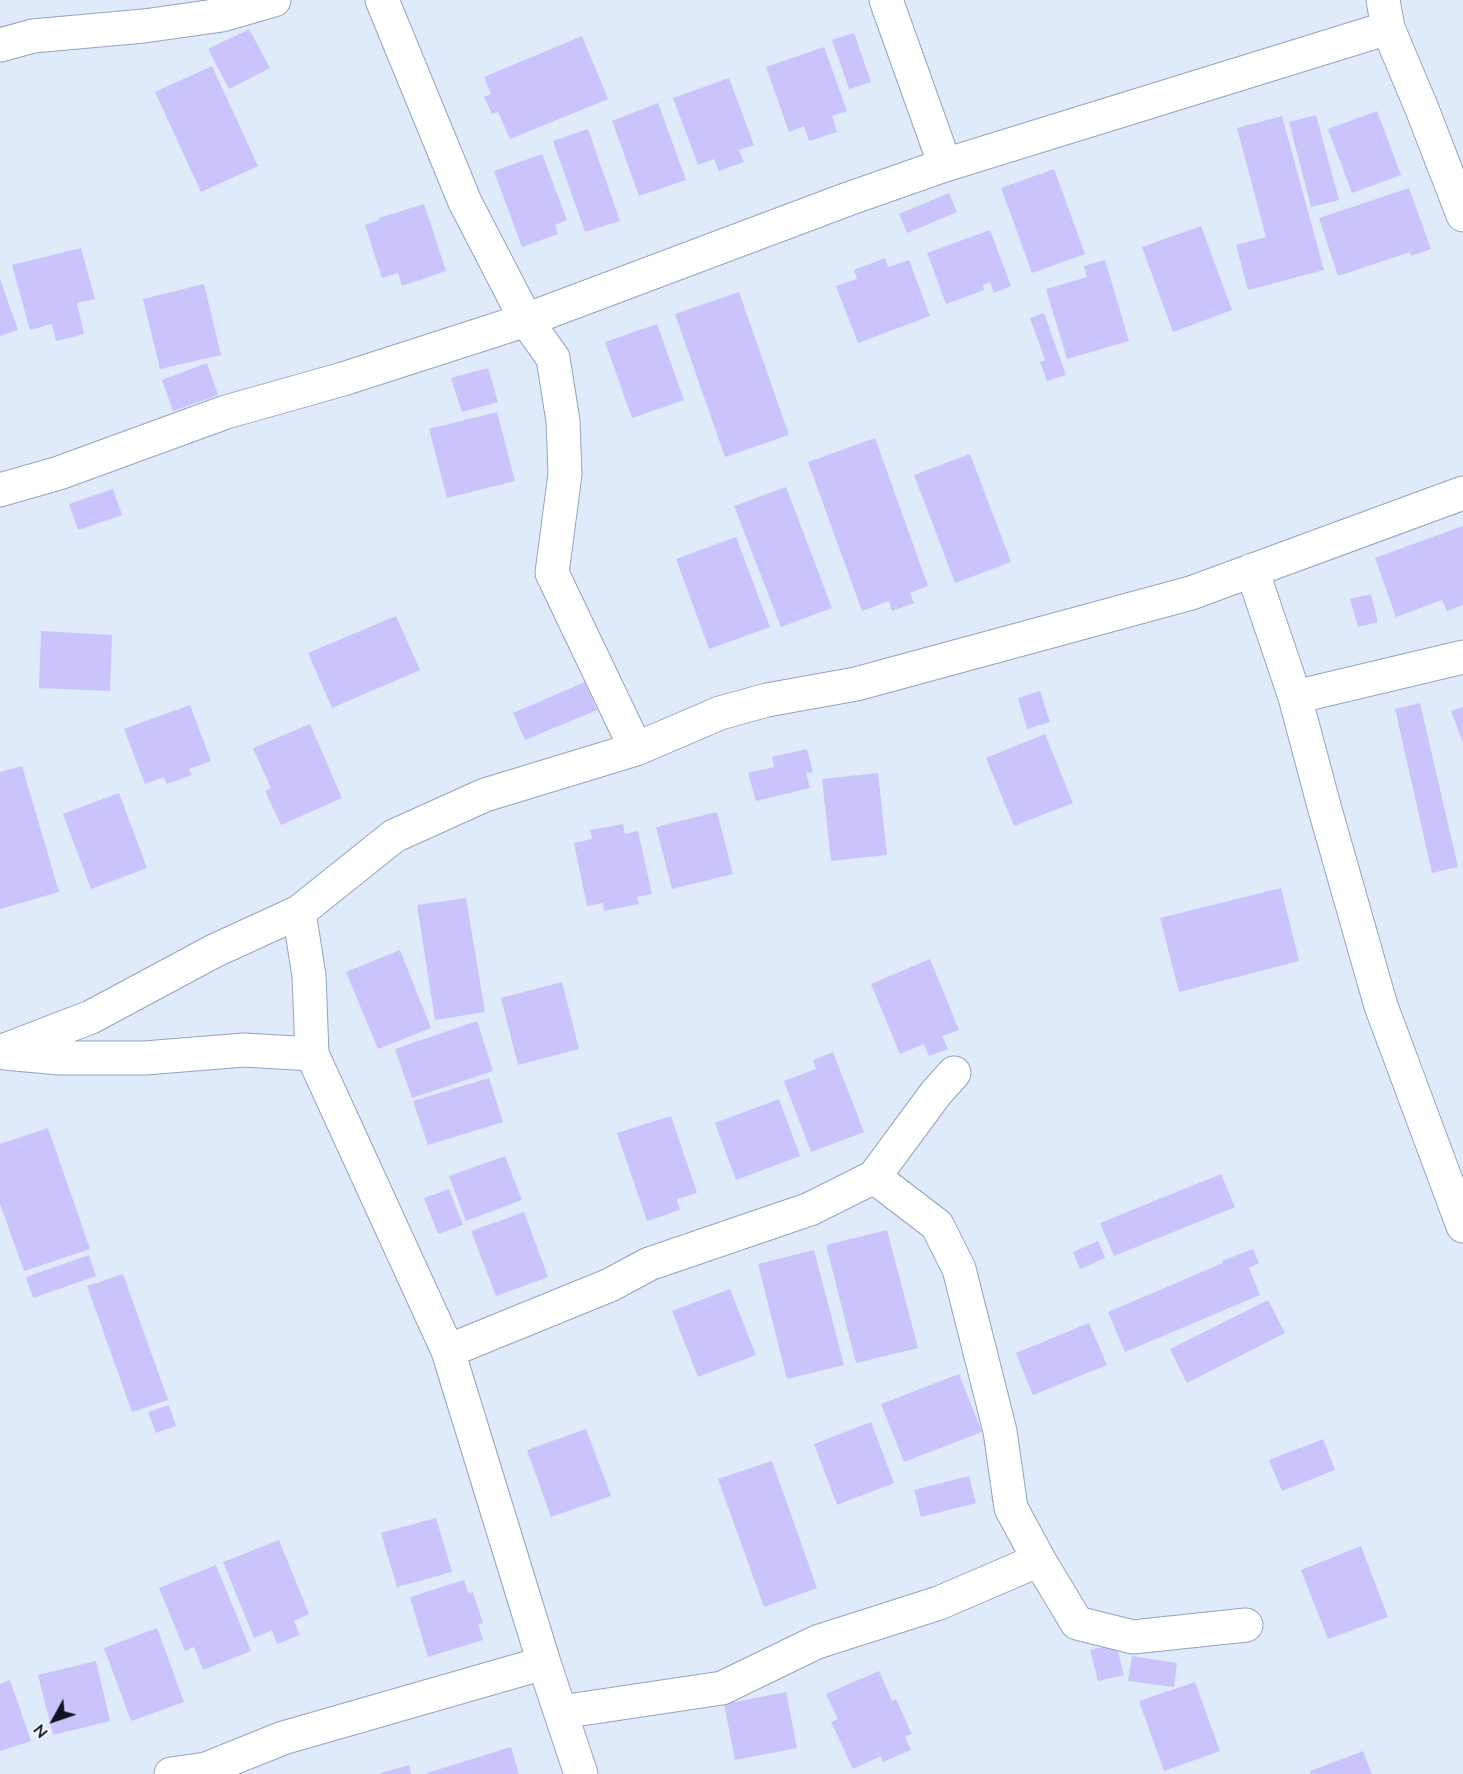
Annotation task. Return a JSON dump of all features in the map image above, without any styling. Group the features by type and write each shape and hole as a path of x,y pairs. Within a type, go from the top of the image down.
{"street":[{"path":"0,45 33,36 144,26 222,15 274,0"},
{"path":"382,0 465,202 526,320 553,358 562,422 565,474 552,573 636,749"},
{"path":"886,0 945,165"},
{"path":"0,490 59,473 226,412 343,379 526,320 848,199 1386,14 1463,215"},
{"path":"0,1052 91,1017 214,951 299,912 394,836 485,795 636,749 720,713 767,700 856,684 1191,593 1463,493"},
{"path":"1252,570 1295,697 1381,1006 1463,1226"},
{"path":"1295,697 1463,657"},
{"path":"299,912 309,976 312,1054 448,1351 544,1664 581,1774"},
{"path":"0,1052 60,1058 145,1058 244,1050 312,1054"},
{"path":"448,1351 610,1285 649,1264 810,1209 874,1177 936,1093 954,1073"},
{"path":"874,1177 937,1225 959,1269 1000,1431 1011,1508 1077,1623 1133,1637 1246,1625"},
{"path":"561,1712 722,1688 817,1642 939,1603 1039,1560"},
{"path":"171,1774 206,1771 283,1738 544,1664"}],"building":[{"path":"249,29 270,68 229,89 208,49"},
{"path":"854,33 871,82 849,89 832,40"},
{"path":"582,36 608,99 510,139 498,112 492,114 484,97 491,94 484,77"},
{"path":"824,47 847,111 832,116 837,132 809,141 804,126 789,132 766,67"},
{"path":"212,66 258,166 201,192 155,92"},
{"path":"729,78 754,145 739,150 744,162 719,171 714,159 698,165 673,98"},
{"path":"658,103 686,180 639,196 612,121"},
{"path":"1377,111 1401,175 1352,193 1328,129"},
{"path":"1316,115 1339,200 1311,207 1289,122"},
{"path":"1282,116 1324,270 1248,290 1236,245 1266,237 1237,128"},
{"path":"588,129 620,221 585,232 553,141"},
{"path":"542,154 567,220 555,225 558,234 522,247 494,171"},
{"path":"1054,169 1085,254 1032,273 1001,188"},
{"path":"1409,188 1431,249 1411,256 1410,252 1338,276 1319,218"},
{"path":"949,193 957,212 907,233 899,214"},
{"path":"424,204 446,271 402,286 398,273 382,278 365,225 380,220 379,218"},
{"path":"1201,226 1232,310 1173,332 1142,247"},
{"path":"990,230 1011,286 994,293 990,282 983,285 984,290 946,304 927,253"},
{"path":"81,248 95,299 77,303 84,334 56,341 52,324 30,330 12,265"},
{"path":"885,258 888,267 909,260 930,316 858,343 836,286 857,279 854,270"},
{"path":"1105,260 1129,341 1067,359 1046,289 1087,277 1084,266"},
{"path":"0,279 18,330 0,336"},
{"path":"204,284 221,355 160,369 143,299"},
{"path":"739,292 789,435 725,457 675,314"},
{"path":"1044,313 1066,375 1047,381 1040,362 1045,360 1030,318"},
{"path":"657,324 684,400 632,418 605,342"},
{"path":"207,363 218,395 173,411 162,380"},
{"path":"488,368 498,402 462,412 451,378"},
{"path":"497,412 515,481 447,498 429,429"},
{"path":"875,438 928,586 910,593 914,603 892,611 889,601 862,611 808,462"},
{"path":"970,454 1011,562 955,583 914,475"},
{"path":"786,487 832,608 781,627 734,506"},
{"path":"113,489 122,515 78,530 69,504"},
{"path":"1463,526 1463,605 1447,611 1442,600 1396,617 1375,558"},
{"path":"736,537 770,627 709,649 676,559"},
{"path":"1371,594 1378,622 1358,627 1350,599"},
{"path":"396,616 420,670 332,708 308,653"},
{"path":"41,631 112,635 110,691 39,688"},
{"path":"585,682 597,710 525,740 513,713"},
{"path":"1040,691 1050,722 1027,729 1018,698"},
{"path":"1420,703 1458,867 1432,873 1395,709"},
{"path":"190,705 211,761 189,769 192,775 167,784 164,777 145,784 124,729"},
{"path":"1463,707 1463,743 1451,711"},
{"path":"310,724 342,798 281,825 265,791 271,788 253,748"},
{"path":"1045,734 1073,803 1014,826 986,758"},
{"path":"807,749 813,772 806,773 810,788 756,801 748,773 774,767 772,757"},
{"path":"22,766 59,892 0,909 0,772"},
{"path":"878,773 887,855 831,861 822,779"},
{"path":"119,793 147,868 91,889 63,814"},
{"path":"717,812 733,874 672,889 656,827"},
{"path":"623,824 625,834 638,831 652,894 637,897 639,904 604,911 603,903 587,906 574,843 592,839 590,830"},
{"path":"1281,888 1299,961 1179,992 1160,918"},
{"path":"466,898 485,1012 435,1020 417,905"},
{"path":"400,950 431,1028 378,1049 346,972"},
{"path":"930,959 959,1030 942,1036 948,1049 929,1056 924,1044 900,1054 871,984"},
{"path":"562,982 579,1049 518,1065 501,998"},
{"path":"477,1021 493,1071 412,1098 395,1049"},
{"path":"833,1052 864,1132 811,1152 784,1081 816,1069 813,1060"},
{"path":"489,1078 503,1122 428,1145 413,1101"},
{"path":"779,1099 800,1156 736,1180 715,1123"},
{"path":"671,1116 697,1193 677,1199 680,1210 647,1221 617,1133"},
{"path":"48,1128 90,1249 24,1271 0,1204 0,1144"},
{"path":"505,1156 522,1200 466,1221 449,1176"},
{"path":"1221,1174 1235,1207 1114,1256 1100,1223"},
{"path":"449,1189 463,1225 438,1234 424,1198"},
{"path":"524,1212 548,1277 496,1296 471,1231"},
{"path":"887,1230 918,1348 856,1363 826,1245"},
{"path":"1098,1241 1105,1258 1080,1269 1073,1252"},
{"path":"1253,1249 1259,1263 1249,1268 1260,1295 1125,1352 1108,1312"},
{"path":"814,1250 844,1365 787,1379 758,1264"},
{"path":"89,1255 96,1276 33,1298 26,1277"},
{"path":"123,1274 168,1400 132,1412 87,1286"},
{"path":"730,1289 756,1355 698,1377 672,1311"},
{"path":"1268,1300 1285,1333 1187,1383 1170,1349"},
{"path":"1089,1323 1107,1365 1033,1395 1016,1353"},
{"path":"959,1374 982,1432 904,1462 881,1404"},
{"path":"169,1405 176,1426 156,1433 148,1412"},
{"path":"871,1422 894,1483 837,1505 814,1444"},
{"path":"586,1429 611,1496 551,1517 527,1450"},
{"path":"1323,1439 1335,1470 1282,1491 1269,1460"},
{"path":"772,1461 817,1588 764,1607 718,1479"},
{"path":"969,1476 976,1503 921,1517 914,1490"},
{"path":"436,1518 452,1572 397,1587 381,1533"},
{"path":"279,1540 309,1614 294,1621 300,1635 277,1644 272,1630 254,1638 223,1562"},
{"path":"1361,1546 1388,1617 1328,1639 1301,1570"},
{"path":"216,1565 251,1651 203,1670 194,1647 185,1651 159,1588"},
{"path":"464,1580 468,1593 473,1592 483,1623 478,1624 483,1640 428,1657 410,1597"},
{"path":"157,1628 184,1702 131,1721 104,1648"},
{"path":"1116,1644 1124,1675 1098,1681 1090,1650"},
{"path":"1132,1656 1177,1663 1174,1687 1128,1681"},
{"path":"96,1661 110,1721 53,1735 38,1675"},
{"path":"879,1671 892,1701 896,1699 912,1734 905,1737 911,1750 883,1762 881,1756 853,1769 831,1722 838,1719 826,1694"},
{"path":"10,1680 31,1741 0,1751 0,1684"},
{"path":"1195,1682 1220,1751 1164,1771 1139,1701"},
{"path":"786,1692 797,1748 735,1760 724,1704"},
{"path":"511,1747 519,1774 427,1774 427,1773"},
{"path":"1363,1751 1372,1774 1311,1774 1310,1771"},
{"path":"409,1765 411,1774 381,1774 381,1773"}]}
